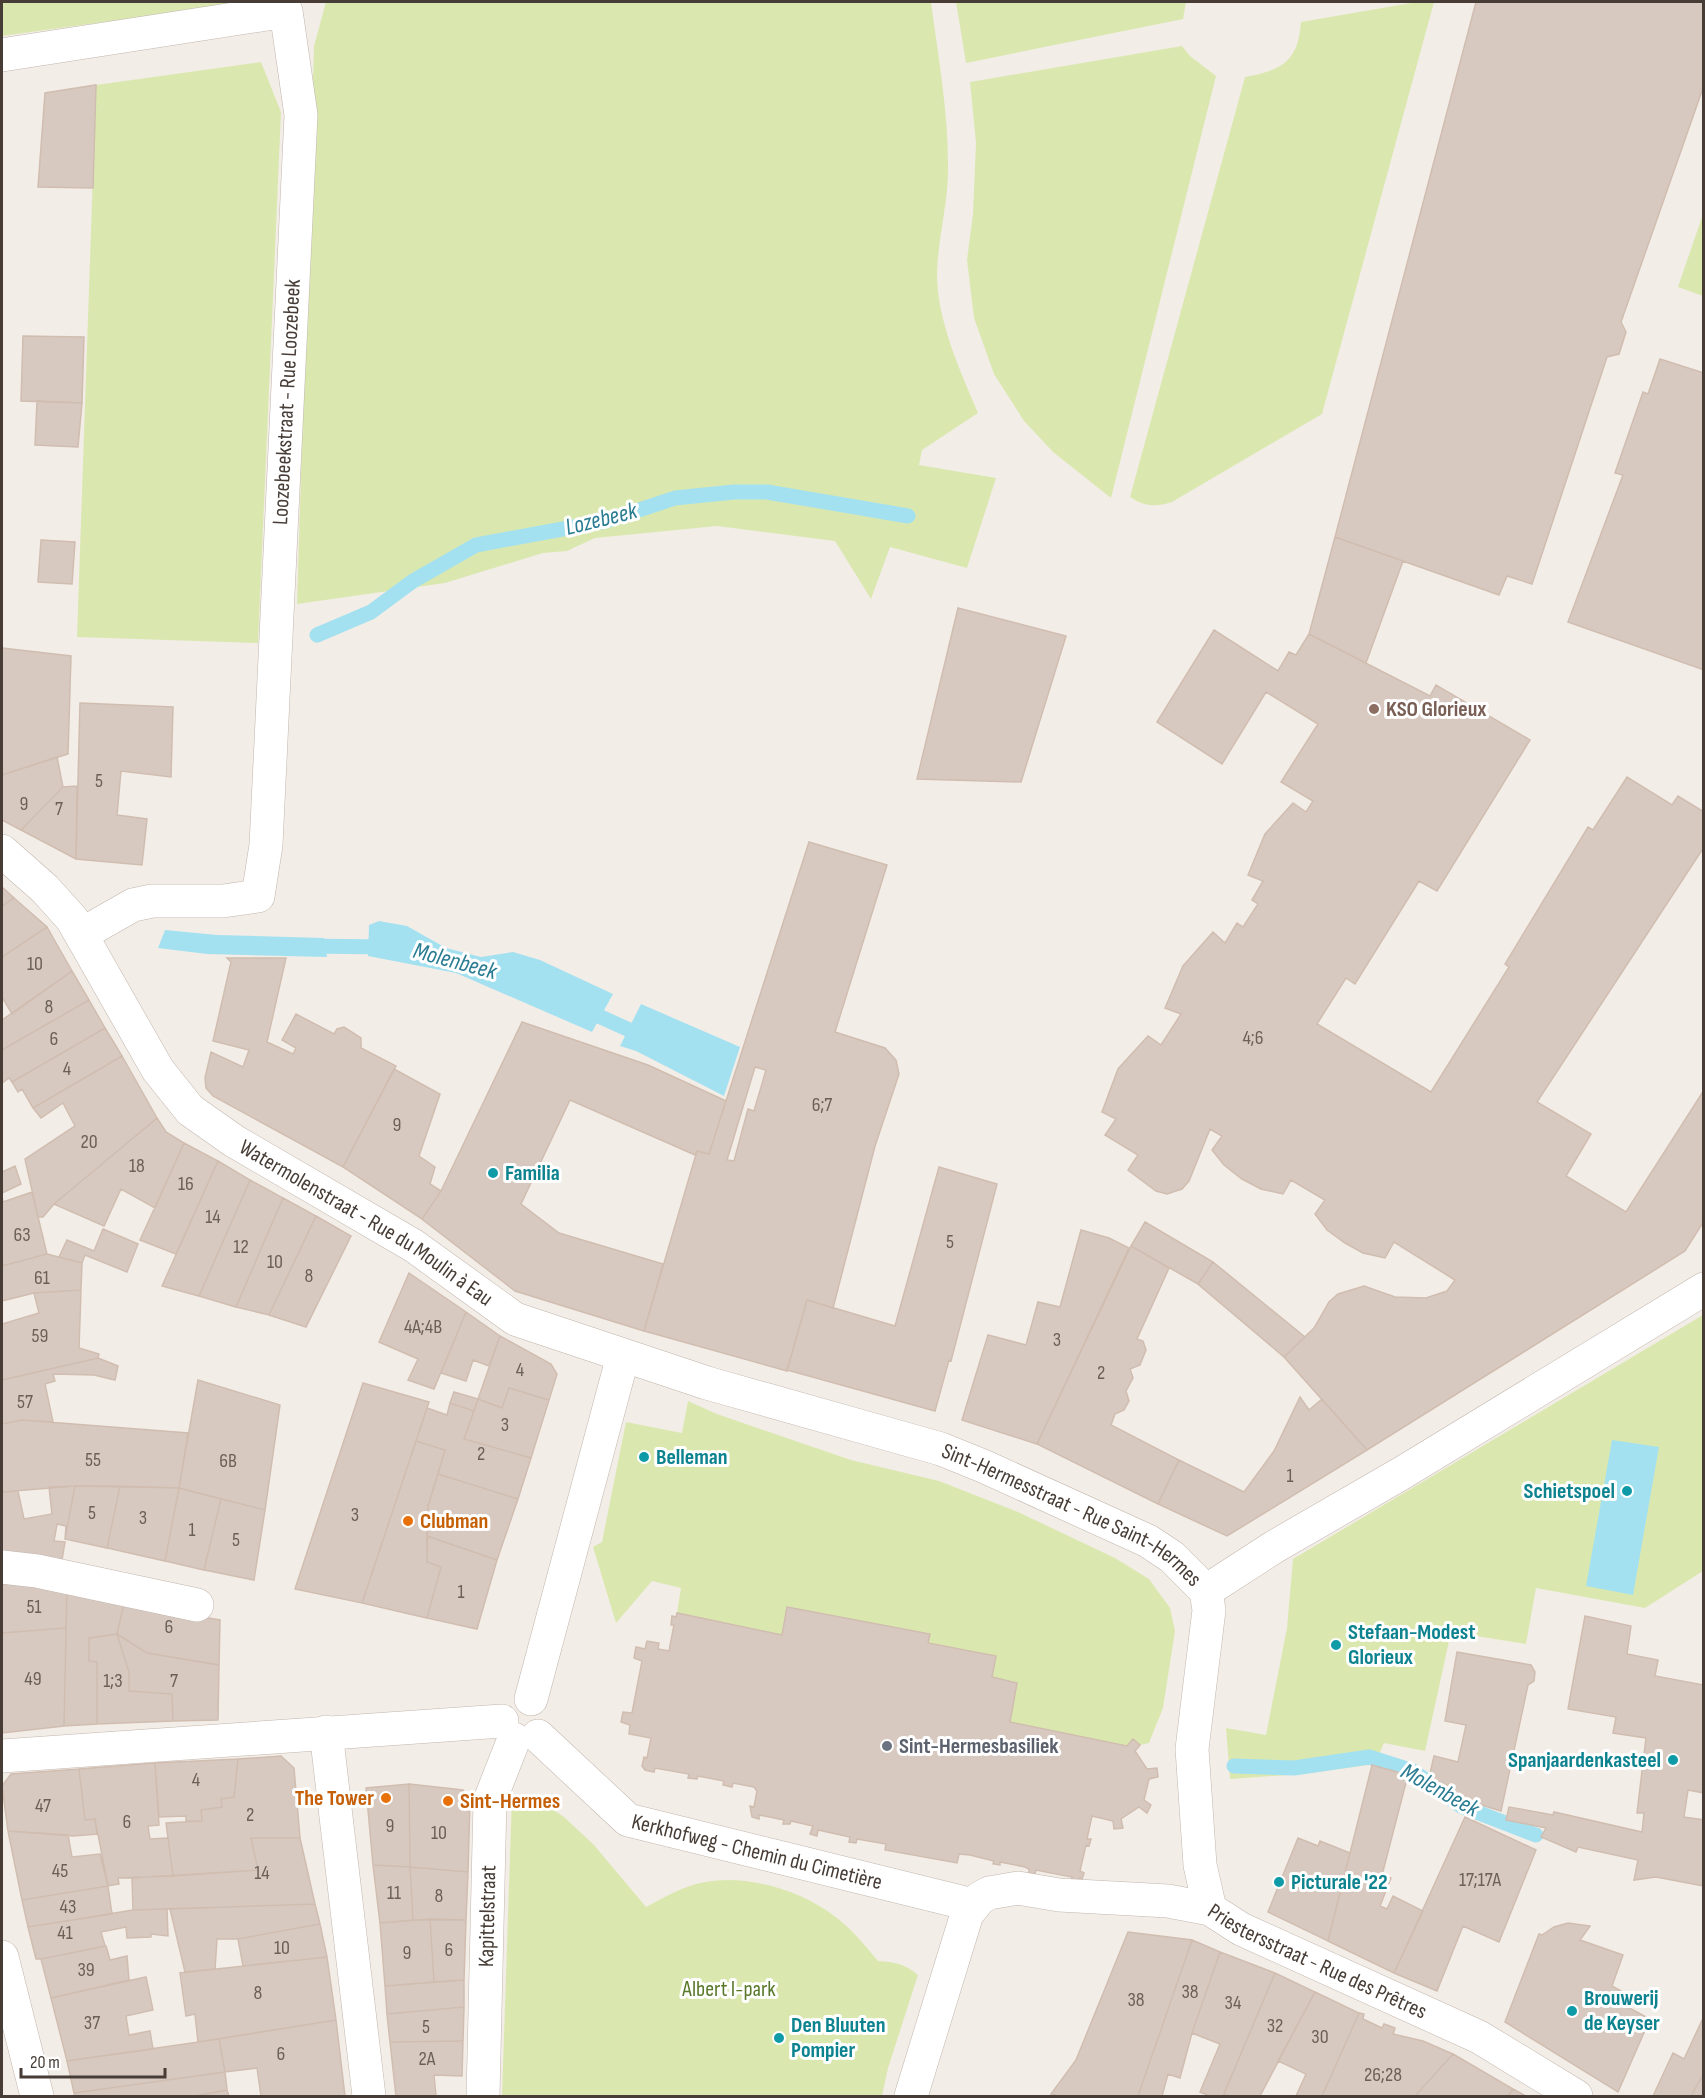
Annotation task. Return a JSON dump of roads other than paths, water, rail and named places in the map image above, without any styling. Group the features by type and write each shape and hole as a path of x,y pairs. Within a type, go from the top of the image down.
{"street":[{"name":"Loozebeekstraat - Rue Loozebeek","path":"2,55 286,11 301,115 267,845 258,896 223,901 170,899 133,905 82,934"},
{"name":"Watermolenstraat - Rue du Moulin à Eau","path":"2,851 59,903 82,934 143,1045 172,1091 190,1110 234,1141 414,1246 514,1318 623,1356"},
{"path":"1206,1591 1274,1547 1402,1473 1704,1289"},
{"name":"Sint-Hermesstraat - Rue Saint-Hermes","path":"623,1356 707,1383 940,1449 983,1466 1148,1541 1172,1557 1206,1591 1209,1610 1192,1749 1200,1865 1210,1909"},
{"name":"Kapittelstraat","path":"483,2097 490,1800 518,1732 543,1730 546,1718 541,1706 531,1699 623,1356"},
{"path":"2,1567 37,1571 197,1605"},
{"path":"2,1756 326,1732 518,1732"},
{"path":"326,1732 369,2097"},
{"name":"Kerkhofweg - Chemin du Cimetière","path":"518,1732 628,1820 973,1905"},
{"name":"Priestersstraat - Rue des Prêtres","path":"973,1905 980,1898 999,1889 1018,1888 1059,1895 1168,1901 1210,1909 1241,1929 1479,2037 1576,2097"},
{"path":"911,2097 962,1923 973,1905"},
{"path":"2,1957 37,2097"}],"water":[{"path":"379,921 407,926 446,948 481,957 513,952 540,960 613,994 592,1032 456,973 368,956 369,925"},
{"path":"165,930 217,935 324,938 327,957 207,954 158,948"},
{"path":"641,1004 740,1047 724,1096 636,1051 620,1046"},
{"path":"1612,1440 1659,1447 1633,1595 1586,1586"}],"waterway":[{"name":"Lozebeek","path":"317,635 371,612 413,581 476,545 606,521 675,498 734,492 767,492 908,516"},
{"name":"Molenbeek","path":"305,946 389,947"},
{"name":"Molenbeek","path":"581,1008 647,1038"},
{"name":"Molenbeek","path":"1234,1766 1294,1768 1369,1757 1413,1771 1461,1806 1536,1835"}],"place":[{"name":"KSO Glorieux","path":"1374,709"},
{"name":"Familia","path":"493,1173"},
{"name":"Belleman","path":"644,1457"},
{"name":"Schietspoel","path":"1627,1491"},
{"name":"Clubman","path":"408,1521"},
{"name":"Stefaan-Modest Glorieux","path":"1336,1645"},
{"name":"Sint-Hermesbasiliek","path":"887,1746"},
{"name":"Spanjaardenkasteel","path":"1673,1760"},
{"name":"The Tower","path":"386,1798"},
{"name":"Sint-Hermes","path":"448,1801"},
{"name":"Picturale '22","path":"1279,1882"},
{"name":"Brouwerij de Keyser","path":"1572,2011"},
{"name":"Den Bluuten Pompier","path":"779,2038"}],"park label":[{"name":"Albert I-park","path":"729,1989"}]}
